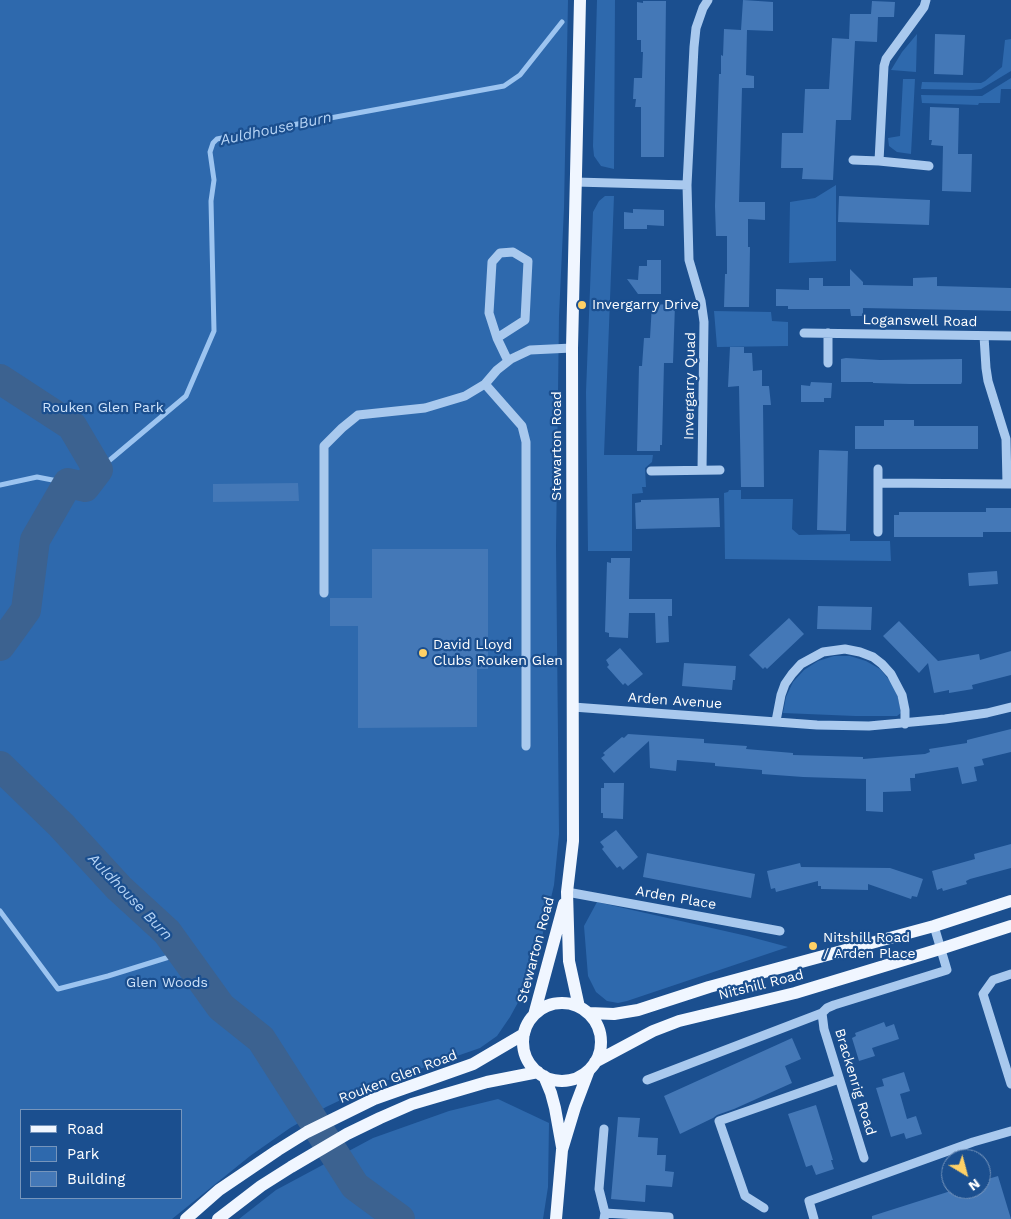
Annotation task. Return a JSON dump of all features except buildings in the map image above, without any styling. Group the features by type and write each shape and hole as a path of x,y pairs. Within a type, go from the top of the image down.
{"main road":[{"name":"Stewarton Road","path":"534,1015 567,892 573,841 572,348 580,0"},
{"name":"Stewarton Road","path":"567,892 569,961 584,1010"},
{"name":"Nitshill Road","path":"584,1010 614,1014 638,1010 708,987 934,926 1011,901"},
{"name":"Nitshill Road","path":"592,1066 653,1031 678,1021 795,993 1011,926"},
{"path":"556,1219 562,1150 575,1107 599,1054 601,1042 597,1024 584,1010 568,1003 556,1003 544,1007 534,1015 524,1034 524,1050 529,1062 541,1074 553,1101 562,1150"},
{"name":"Rouken Glen Road","path":"186,1219 219,1190 307,1132 374,1099 473,1064 524,1034"},
{"path":"218,1219 261,1186 318,1151 347,1134 412,1104 493,1080 541,1074 559,1081 568,1080 580,1077 592,1066"}],"street":[{"path":"575,182 687,185 696,28 708,0"},
{"path":"879,161 884,66 886,59 924,7 926,0"},
{"path":"853,160 929,166"},
{"name":"Invergarry Quad","path":"687,185 689,260 701,301 704,322 702,470"},
{"path":"497,338 525,320 528,261 513,252 500,253 492,262 489,313 497,338 508,361"},
{"path":"828,332 828,363"},
{"name":"Loganswell Road","path":"804,333 1011,336"},
{"path":"879,483 1009,484 1006,439 988,381 984,336"},
{"path":"324,593 324,446 342,428 358,415 425,408 465,396 485,384 508,361 530,350 572,348"},
{"path":"485,384 522,426 526,442 526,746"},
{"path":"878,469 878,532"},
{"path":"651,471 720,470"},
{"path":"776,721 781,695 785,684 792,674 802,664 823,652 845,649 860,652 872,658 882,664 891,674 902,695 905,724"},
{"name":"Arden Avenue","path":"573,707 868,726 905,724 987,713 1011,707"},
{"name":"Arden Place","path":"567,892 780,931"},
{"path":"647,1080 822,1014 827,1008 947,970 934,926"},
{"path":"1011,974 993,980 982,994 1011,1084"},
{"name":"Brackenrig Road","path":"822,1014 822,1020 839,1079 864,1158"},
{"path":"764,1208 745,1196 719,1122 839,1079"},
{"path":"604,1129 599,1189 605,1216 670,1218"},
{"path":"814,1219 809,1201 973,1142 1011,1131"}],"green space":[{"path":"0,0 568,0 564,208 559,316 556,545 559,834 554,885 539,950 527,986 497,1036 480,1048 368,1087 326,1107 290,1128 250,1156 172,1219 0,1219"},
{"path":"597,0 615,0 614,169 601,166 594,156"},
{"path":"917,34 916,72 891,70 902,52"},
{"path":"1011,39 1011,71 981,89 921,89 922,82 981,83 985,81 1002,67 1005,40"},
{"path":"1011,78 1011,89 1001,89 1000,103 979,103 978,105 922,103 921,95 982,96"},
{"path":"903,79 915,79 911,154 897,152 889,146 888,138 900,136"},
{"path":"836,185 836,261 789,263 790,202 815,198"},
{"path":"605,196 614,196 604,455 653,455 652,462 645,468 646,487 642,487 643,493 632,494 632,551 588,551 586,392 593,212 599,201"},
{"path":"714,311 771,312 772,321 788,322 788,346 717,347"},
{"path":"729,490 741,490 741,499 793,499 792,529 799,535 850,534 850,541 890,541 891,561 725,559 724,493"},
{"path":"834,656 850,656 866,661 880,669 891,682 898,697 901,713 897,716 855,716 783,713 786,697 793,682 804,670 818,661"},
{"path":"597,902 788,947 627,1001 618,1003 607,1001 596,992 588,976 584,926"},
{"path":"498,1099 549,1123 548,1187 543,1219 239,1219 276,1190 373,1138 449,1111"}],"waterway":[{"name":"Auldhouse Burn","path":"98,470 186,396 214,331 211,201 214,180 210,152 213,143 217,139 504,86 520,75 562,22"},
{"name":"Auldhouse Burn","path":"0,379 72,426 98,470 85,487 68,483 35,540 26,610 0,646"},
{"path":"0,485 37,477 68,483"},
{"name":"Auldhouse Burn","path":"0,766 61,825 119,888 167,932 221,1007 261,1039 355,1186 400,1219"},
{"path":"0,911 58,989 182,953"}],"place":[{"name":"Invergarry Drive","path":"582,305"},
{"name":"David Lloyd Clubs Rouken Glen","path":"423,653"},
{"name":"Nitshill Road / Arden Place","path":"813,946"}],"park label":[{"name":"Rouken Glen Park","path":"103,408"},
{"name":"Glen Woods","path":"167,983"}]}
